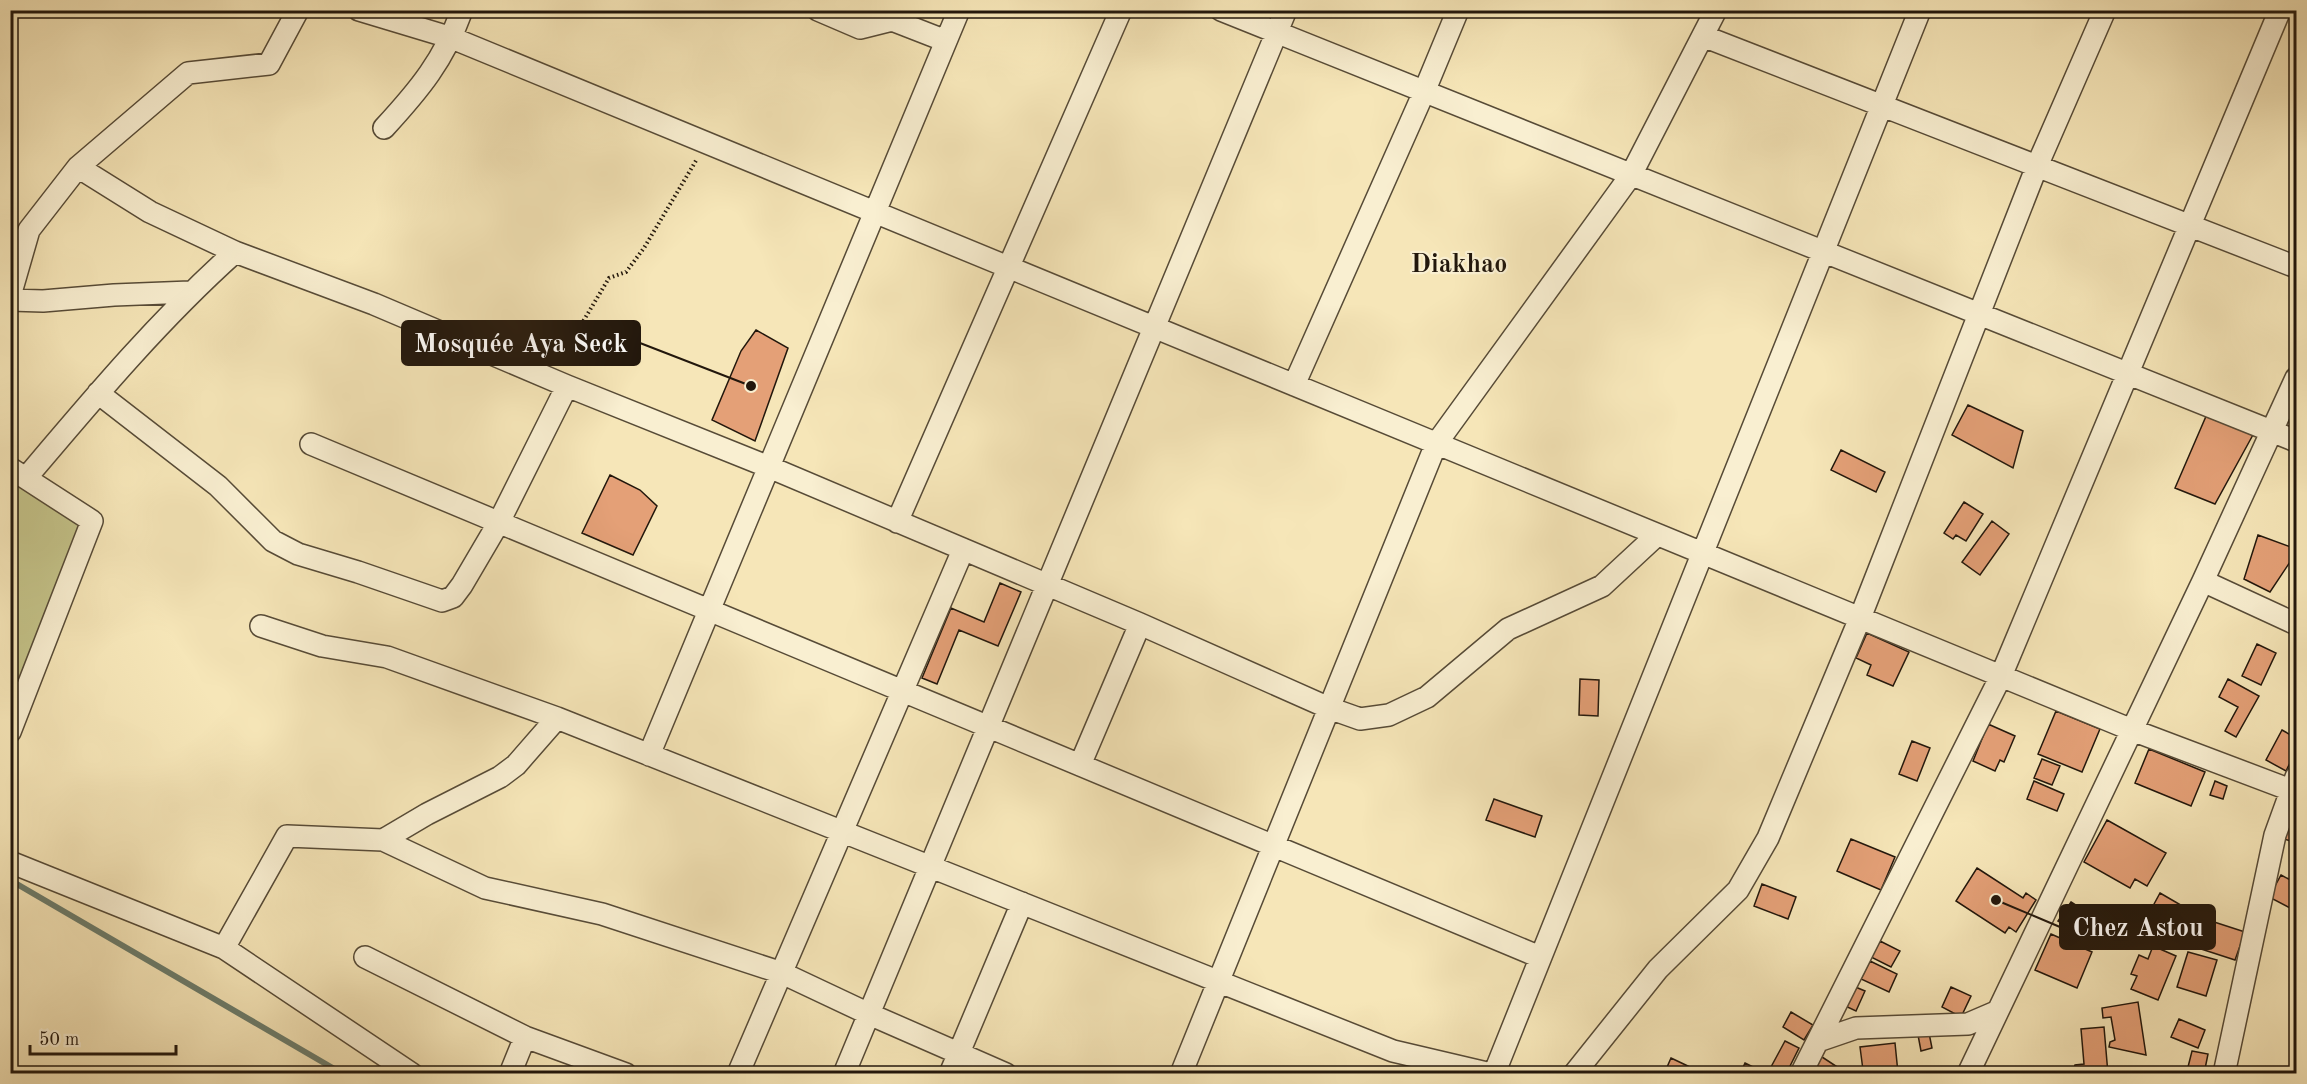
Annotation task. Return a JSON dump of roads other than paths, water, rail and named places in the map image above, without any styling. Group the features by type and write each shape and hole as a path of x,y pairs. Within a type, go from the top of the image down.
{"street":[{"path":"190,292 43,301 10,298 29,230 78,166 188,73 269,64 298,10"},
{"path":"359,10 452,38 2132,730 2294,786 2275,835 2224,1074"},
{"path":"384,128 424,84 452,38 462,10"},
{"path":"818,10 860,28 892,20 946,41"},
{"path":"649,755 959,10"},
{"path":"897,522 1120,10"},
{"path":"1221,10 2296,441"},
{"path":"844,1074 1286,10"},
{"path":"1294,385 1458,10"},
{"path":"1181,1074 1436,444 1631,175 1716,10"},
{"path":"261,626 322,646 387,657 557,718 1393,1051 1493,1074 1920,10"},
{"path":"1574,1074 1658,969 1738,890 1768,838 1860,618 2037,166 2105,10"},
{"path":"1801,1074 2001,676 2280,10"},
{"path":"1703,36 2296,267"},
{"path":"78,166 150,212 235,252 374,304 769,467 1140,624 1329,708 1360,719 1389,715 1427,697 1508,629 1602,586 1656,534"},
{"path":"10,732 92,521 18,473 98,393 190,292 235,252"},
{"path":"1968,1074 2203,581 2296,378"},
{"path":"98,393 218,486 273,541 298,554 441,601 453,597 462,585 499,522 561,383"},
{"path":"311,444 1540,957"},
{"path":"738,1074 963,550"},
{"path":"2203,581 2296,624"},
{"path":"1080,765 1140,624"},
{"path":"383,840 427,813 500,777 516,765 557,718"},
{"path":"224,948 287,836 383,840 484,888 602,914 782,973 1006,1074"},
{"path":"10,862 224,948 412,1074"},
{"path":"950,1074 1022,903"},
{"path":"365,957 525,1037 626,1074"},
{"path":"1818,1041 1856,1028 1968,1024 1996,1012"},
{"path":"510,1074 525,1037"}],"waterway":[{"path":"10,880 343,1074"}],"place":[{"name":"Mosquée Aya Seck","path":"751,386"},
{"name":"Chez Astou","path":"1996,900"}],"district":[{"name":"Diakhao","path":"1459,265"}]}
